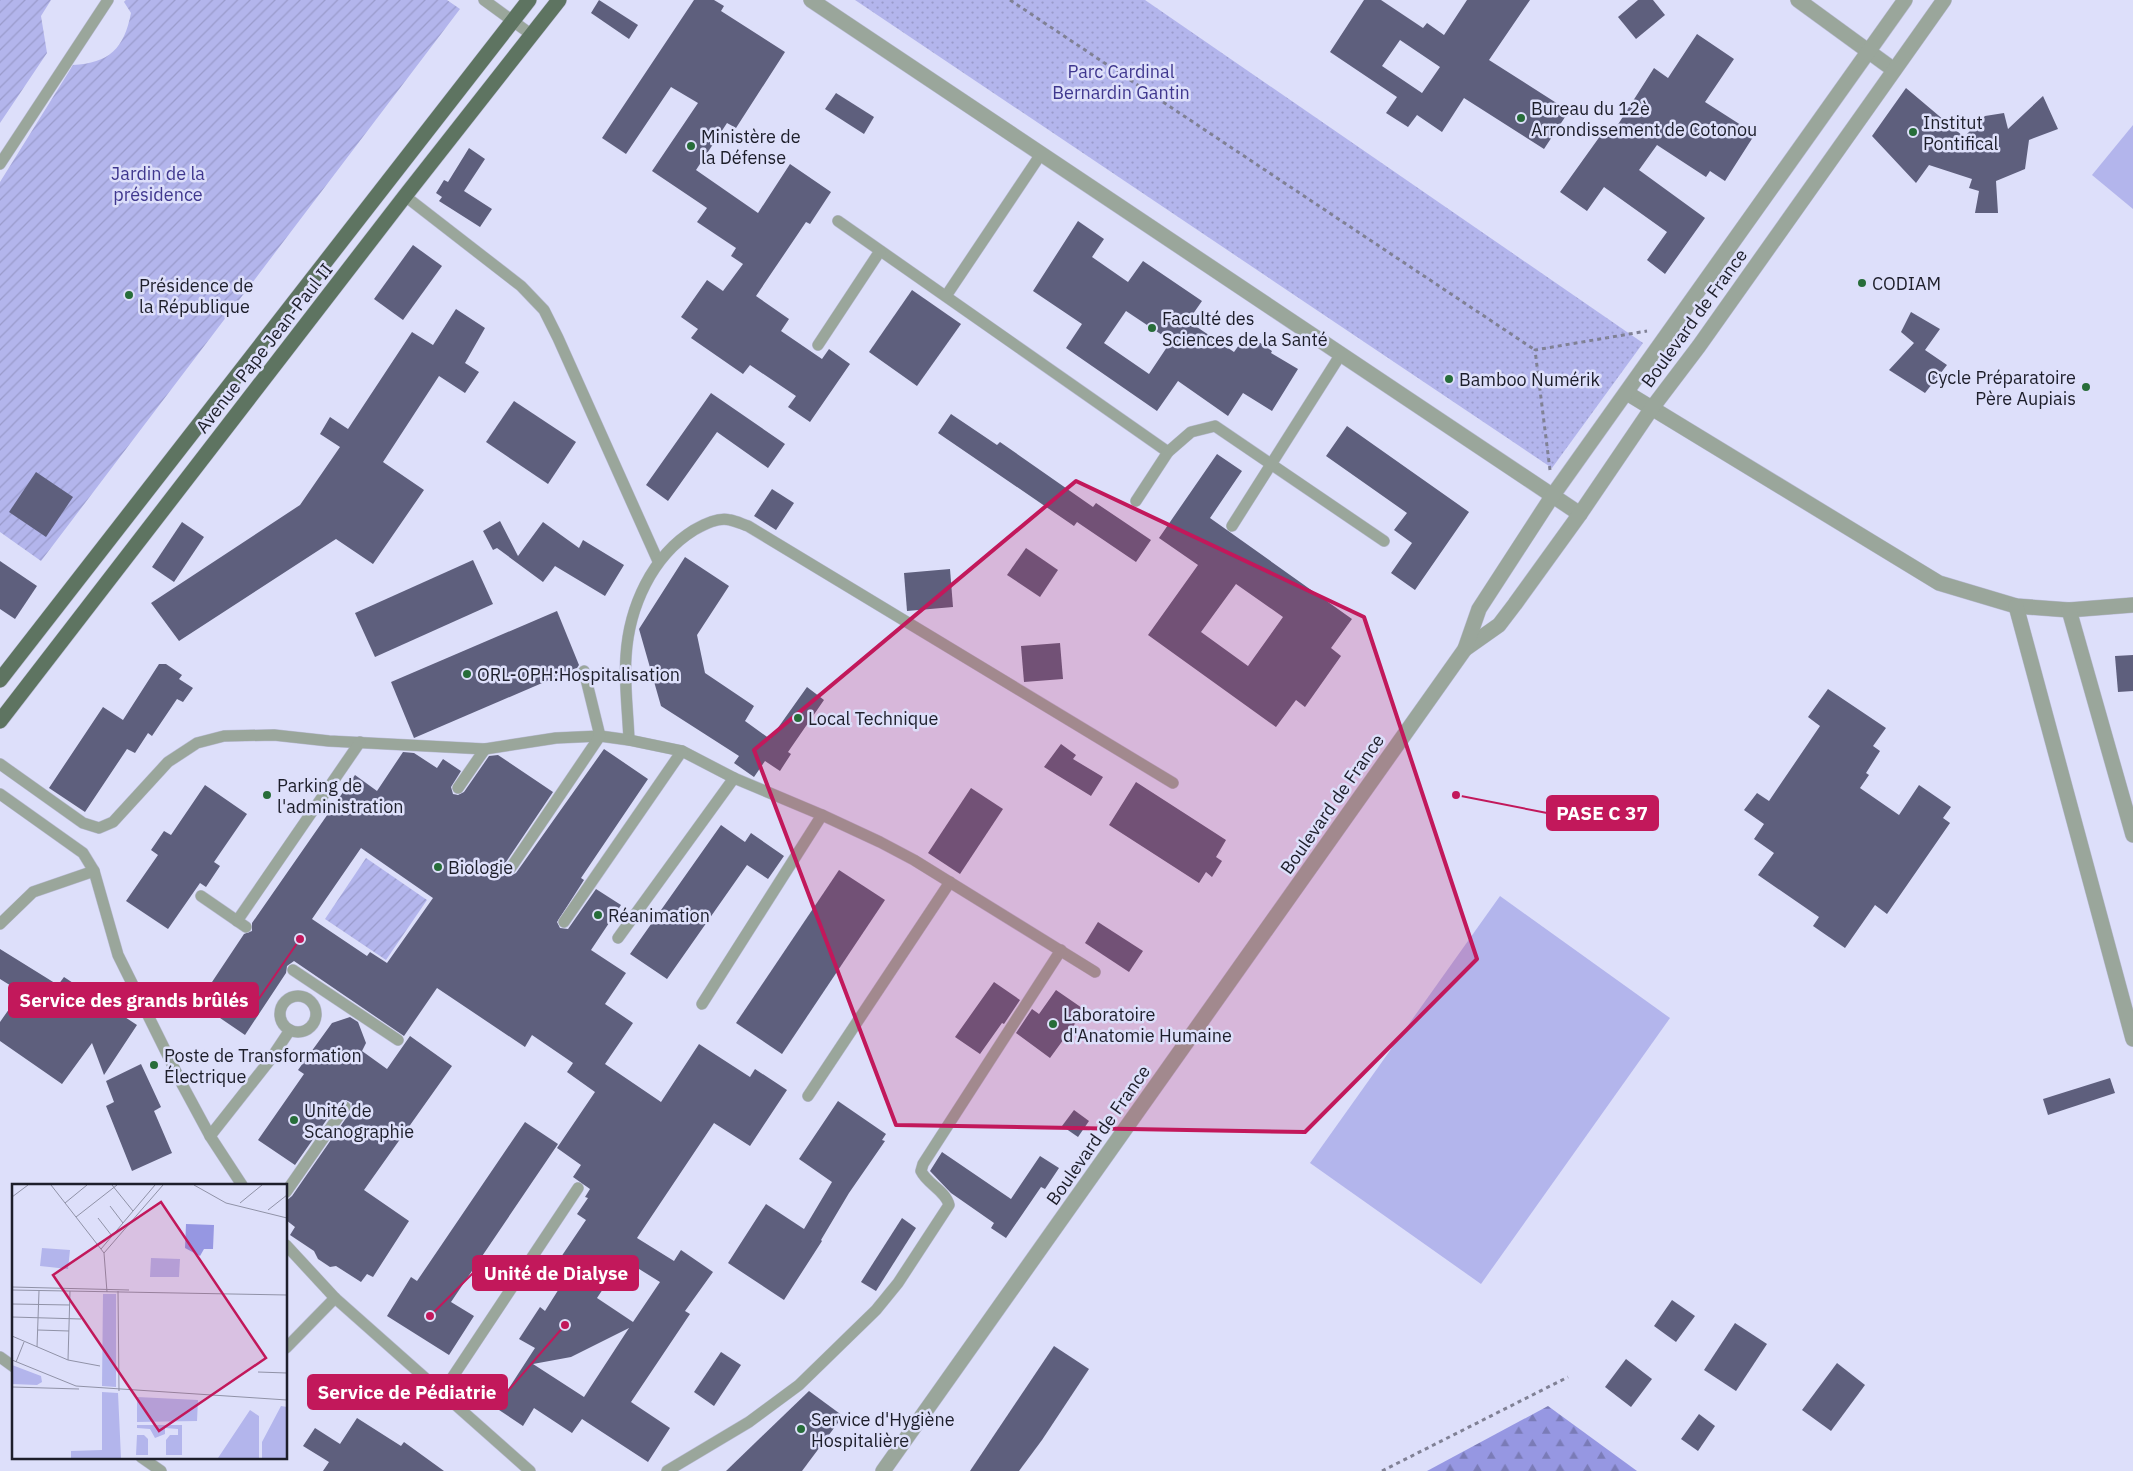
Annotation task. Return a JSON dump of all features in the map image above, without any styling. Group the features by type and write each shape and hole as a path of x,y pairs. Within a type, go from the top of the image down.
{"main road":[{"name":"Avenue Pape Jean-Paul II","path":"0,680 529,0"},
{"name":"Avenue Pape Jean-Paul II","path":"0,721 405,196 559,0"}],"street":[{"path":"811,0 1580,514"},
{"path":"1798,0 1894,70"},
{"name":"Boulevard de France","path":"883,1471 1465,649 1479,609 1552,495 1627,393 1905,0"},
{"name":"Boulevard de France","path":"1465,649 1498,625 1580,514 1652,408 1699,346 1944,0"},
{"path":"1627,393 1939,583 2016,606 2069,610 2133,605"},
{"path":"2016,606 2133,1039"},
{"path":"2069,610 2127,795 2133,836"}],"lane":[{"path":"0,164 108,0"},
{"path":"484,0 532,35"},
{"path":"946,296 1041,154"},
{"path":"405,196 522,286 544,310 658,561"},
{"path":"838,221 1168,452"},
{"path":"818,345 880,250"},
{"path":"1232,526 1341,354"},
{"path":"1136,501 1168,452 1191,432 1215,426 1384,541"},
{"path":"629,740 626,656 631,620 658,561 685,536 707,522 729,519 748,526 1173,783"},
{"path":"510,869 600,736 584,671"},
{"path":"0,764 83,823 99,828 113,822 168,762 197,743 224,736 274,735 360,742 485,748 556,738 600,736 629,740 682,752 734,778 822,815 914,860 1095,972"},
{"path":"201,896 242,924 360,742"},
{"path":"458,788 485,748"},
{"path":"564,922 682,752"},
{"path":"618,938 734,778"},
{"path":"0,794 83,853 94,871 118,955 210,1136 241,1184"},
{"path":"702,1004 822,815"},
{"path":"0,924 33,892 94,871"},
{"path":"808,1096 950,882"},
{"path":"667,1471 749,1422 799,1385 876,1310 898,1283 949,1205 948,1199 925,1179 921,1171 922,1164 1061,950"},
{"path":"292,970 398,1040"},
{"path":"310,1001 320,988"},
{"path":"295,996 306,997 314,1005 316,1016 311,1026 301,1032 290,1030 282,1022 280,1011 285,1001 295,996"},
{"path":"210,1136 270,1060 290,1030"},
{"path":"288,1189 345,1107"},
{"path":"442,1394 578,1188"},
{"path":"288,1247 335,1298 530,1471"},
{"path":"288,1346 335,1298"},
{"path":"0,1357 12,1366"},
{"path":"142,1458 161,1471"}],"path":[{"path":"1010,0 1535,350 1672,327"},
{"path":"1535,350 1552,495"},
{"path":"1382,1471 1568,1377"}],"highlighted area":[{"path":"1076,481 1364,617 1477,959 1305,1132 896,1125 754,750"}],"green space":[{"path":"0,0 51,0 41,16 47,53 0,123"},
{"name":"Jardin de la présidence","path":"126,0 447,0 460,9 41,561 0,532 0,182 73,65 96,61 113,52 119,45 124,36 131,13 124,2"},
{"name":"Parc Cardinal Bernardin Gantin","path":"855,0 1145,0 1643,343 1552,468"},
{"path":"2133,125 2133,209 2092,175"},
{"path":"366,858 427,900 386,960 325,919"},
{"path":"1500,896 1670,1018 1481,1284 1310,1163"},
{"path":"1548,1406 1637,1471 1427,1471"}],"building":[{"path":"599,0 638,25 629,39 591,13"},
{"path":"694,0 714,0 724,6 721,11 785,52 736,128 727,123 696,170 758,213 790,164 831,192 810,224 806,222 756,296 789,319 781,331 822,359 829,349 850,364 810,422 788,407 796,396 750,365 743,374 691,338 698,329 681,317 707,280 723,291 743,264 731,256 736,248 697,222 707,208 652,171 698,103 671,87 626,154 602,138"},
{"path":"1364,0 1381,0 1423,28 1427,23 1444,35 1467,0 1530,0 1489,60 1569,111 1544,149 1464,98 1442,132 1417,115 1408,127 1386,113 1397,97 1330,52","holes":["1400,40 1440,67 1422,93 1382,66"]},
{"path":"1638,0 1653,0 1665,15 1636,39 1618,17"},
{"path":"1697,34 1734,59 1705,102 1755,134 1725,181 1710,171 1706,177 1657,145 1639,170 1705,218 1665,274 1647,260 1667,232 1604,187 1587,211 1560,192 1603,132 1610,137 1654,68 1668,78"},
{"path":"1906,88 1964,137 1985,116 2004,113 2008,129 2043,96 2058,129 2029,140 2025,169 1996,181 1998,213 1975,213 1979,191 1969,188 1972,179 1929,165 1916,183 1872,136"},
{"path":"836,93 874,117 864,134 825,109"},
{"path":"469,148 485,159 464,191 492,209 480,227 439,201 442,197 436,193 444,180 448,182"},
{"path":"1078,221 1104,239 1092,257 1128,282 1143,261 1202,301 1188,321 1234,352 1247,334 1272,351 1271,353 1298,369 1272,411 1243,393 1228,416 1178,381 1157,411 1066,348 1082,324 1033,291","holes":["1126,311 1171,341 1149,374 1104,343"]},
{"path":"413,245 442,266 403,320 374,299"},
{"path":"912,290 961,324 917,386 869,352"},
{"path":"456,309 485,328 465,363 479,372 465,393 439,376 383,462 424,490 373,564 336,539 179,641 151,603 300,505 340,447 320,434 330,417 348,429 412,332 433,345"},
{"path":"1911,312 1940,329 1925,350 1947,365 1925,393 1889,370 1914,343 1901,332"},
{"path":"711,393 785,444 768,468 717,432 668,501 646,485"},
{"path":"514,401 576,442 548,484 486,442"},
{"path":"951,414 997,445 1000,442 1093,507 1096,503 1151,540 1136,562 1077,522 1074,526 938,433"},
{"path":"1347,426 1469,512 1415,590 1391,573 1412,543 1394,530 1407,513 1326,456"},
{"path":"1217,454 1242,471 1210,518 1352,619 1331,648 1341,656 1305,707 1296,700 1276,727 1148,635 1198,565 1159,538","holes":["1236,584 1283,617 1248,666 1201,632"]},
{"path":"36,472 73,497 46,537 9,512"},
{"path":"772,489 794,503 776,530 754,516"},
{"path":"500,521 518,556 543,522 579,548 583,540 624,565 605,596 555,566 543,582 497,548 493,550 483,531"},
{"path":"182,522 204,537 174,582 152,567"},
{"path":"1026,548 1058,570 1040,597 1007,575"},
{"path":"685,557 729,586 697,635 705,673 754,706 745,721 770,739 807,687 824,700 788,752 791,754 780,771 765,761 754,777 734,763 739,756 661,706 639,629"},
{"path":"473,560 493,604 375,657 355,613"},
{"path":"0,561 37,586 15,619 0,609"},
{"path":"950,569 953,607 907,611 904,573"},
{"name":"ORL-OPH:Hospitalisation","path":"557,611 579,665 577,668 414,738 391,682"},
{"path":"1060,643 1063,679 1024,682 1021,646"},
{"path":"2133,655 2133,691 2118,692 2115,656"},
{"path":"159,664 166,664 182,675 179,679 193,688 183,702 177,699 152,736 148,733 135,753 127,749 85,812 49,788 103,707 123,720"},
{"path":"1828,689 1886,728 1873,746 1880,751 1866,773 1869,775 1860,788 1899,815 1919,785 1951,807 1943,818 1950,823 1887,914 1875,905 1845,948 1813,926 1819,917 1758,875 1774,853 1754,839 1764,824 1744,810 1757,793 1769,801 1820,726 1808,717"},
{"path":"1061,744 1076,755 1073,759 1103,777 1091,796 1044,767"},
{"path":"604,749 648,779 581,878 584,880 557,922 560,928 568,929 596,889 621,905 591,950 626,973 605,1004 633,1023 605,1064 661,1102 699,1044 750,1077 755,1069 787,1090 750,1146 714,1123 637,1238 674,1261 681,1250 713,1272 685,1311 690,1314 631,1402 670,1428 648,1462 582,1419 572,1433 534,1408 523,1426 496,1408 535,1348 519,1339 540,1307 545,1311 574,1265 561,1257 586,1220 577,1214 588,1198 585,1197 590,1189 573,1177 581,1165 557,1148 595,1092 567,1072 573,1063 532,1035 525,1047 437,988 404,1036 294,961 287,966 286,973 245,1035 198,1003 244,934 252,931 252,923 355,775 377,791 403,752 414,753 437,768 443,759 461,771 451,787 453,794 458,795 464,792 489,756 498,755 553,792 504,865 504,873 510,876 516,873","holes":["361,848 433,898 387,963 370,952 367,956 312,919","623,1259 660,1282 633,1322 597,1298","629,1328 584,1397 533,1364 571,1357"]},
{"path":"1136,782 1226,840 1216,857 1222,861 1212,877 1206,872 1199,883 1109,825"},
{"path":"205,785 247,814 214,862 220,866 206,887 200,883 168,929 126,901 158,855 151,850 164,831 171,835"},
{"path":"971,788 1003,809 960,874 928,853"},
{"path":"721,825 745,842 751,833 784,856 768,879 747,865 667,979 630,954"},
{"path":"839,870 885,900 782,1054 736,1023"},
{"path":"1098,922 1143,951 1129,972 1085,943"},
{"path":"0,949 58,985 64,977 137,1025 104,1075 92,1043 62,1084 0,1041 0,1022 21,992 0,979"},
{"path":"994,982 1020,1000 980,1054 955,1037"},
{"name":"Laboratoire d'Anatomie Humaine","path":"1056,990 1085,1010 1050,1058 1016,1033 1032,1009 1039,1014"},
{"path":"350,1017 358,1022 366,1043 362,1051 387,1069 410,1036 452,1066 364,1190 409,1221 373,1277 367,1274 361,1282 336,1266 330,1267 318,1259 314,1251 290,1235 295,1227 288,1222 288,1199 351,1111 352,1103 346,1100 339,1102 295,1165 258,1140 304,1074 298,1070 332,1023"},
{"path":"141,1064 161,1107 154,1111 172,1153 132,1171 106,1106 114,1102 106,1081"},
{"path":"2110,1078 2115,1093 2048,1115 2043,1099"},
{"path":"838,1101 886,1134 882,1140 885,1141 849,1193 822,1241 784,1300 728,1263 766,1204 804,1229 832,1182 799,1159"},
{"path":"1074,1110 1089,1121 1078,1137 1062,1126"},
{"path":"525,1122 558,1144 451,1302 474,1316 449,1355 387,1316 411,1277 417,1281"},
{"path":"942,1152 1011,1199 1040,1156 1059,1168 1045,1189 1041,1187 1006,1238 991,1228 994,1223 951,1193 930,1171"},
{"path":"902,1218 916,1228 876,1291 861,1282"},
{"path":"1672,1300 1695,1316 1676,1342 1654,1326"},
{"path":"1735,1323 1767,1344 1736,1391 1704,1370"},
{"path":"1054,1346 1089,1369 1042,1440 1019,1471 970,1471"},
{"path":"721,1352 741,1365 714,1406 694,1392"},
{"path":"1626,1359 1652,1379 1631,1407 1605,1387"},
{"path":"1837,1363 1865,1385 1831,1431 1802,1410"},
{"name":"Service d'Hygiène Hospitalière","path":"809,1391 843,1416 802,1471 726,1471"},
{"path":"1699,1414 1715,1426 1698,1451 1681,1439"},
{"path":"357,1418 401,1446 404,1442 444,1471 323,1471 329,1462 303,1446 315,1428 340,1444"}],"place":[{"name":"Bureau du 12è Arrondissement de Cotonou","path":"1521,118"},
{"name":"Institut Pontifical","path":"1913,132"},
{"name":"Ministère de la Défense","path":"691,146"},
{"name":"CODIAM","path":"1862,283"},
{"name":"Présidence de la République","path":"129,295"},
{"name":"Faculté des Sciences de la Santé","path":"1152,328"},
{"name":"Bamboo Numérik","path":"1449,379"},
{"name":"Cycle Préparatoire Père Aupiais","path":"2086,387"},
{"name":"ORL-OPH:Hospitalisation","path":"467,674"},
{"name":"Local Technique","path":"798,718"},
{"name":"Parking de l'administration","path":"267,795"},
{"name":"PASE C 37","path":"1456,795"},
{"name":"Biologie","path":"438,867"},
{"name":"Réanimation","path":"598,915"},
{"name":"Service des grands brûlés","path":"300,939"},
{"name":"Laboratoire d'Anatomie Humaine","path":"1053,1024"},
{"name":"Poste de Transformation Électrique","path":"154,1065"},
{"name":"Unité de Scanographie","path":"294,1120"},
{"name":"Unité de Dialyse","path":"430,1316"},
{"name":"Service de Pédiatrie","path":"565,1325"},
{"name":"Service d'Hygiène Hospitalière","path":"801,1429"}]}
